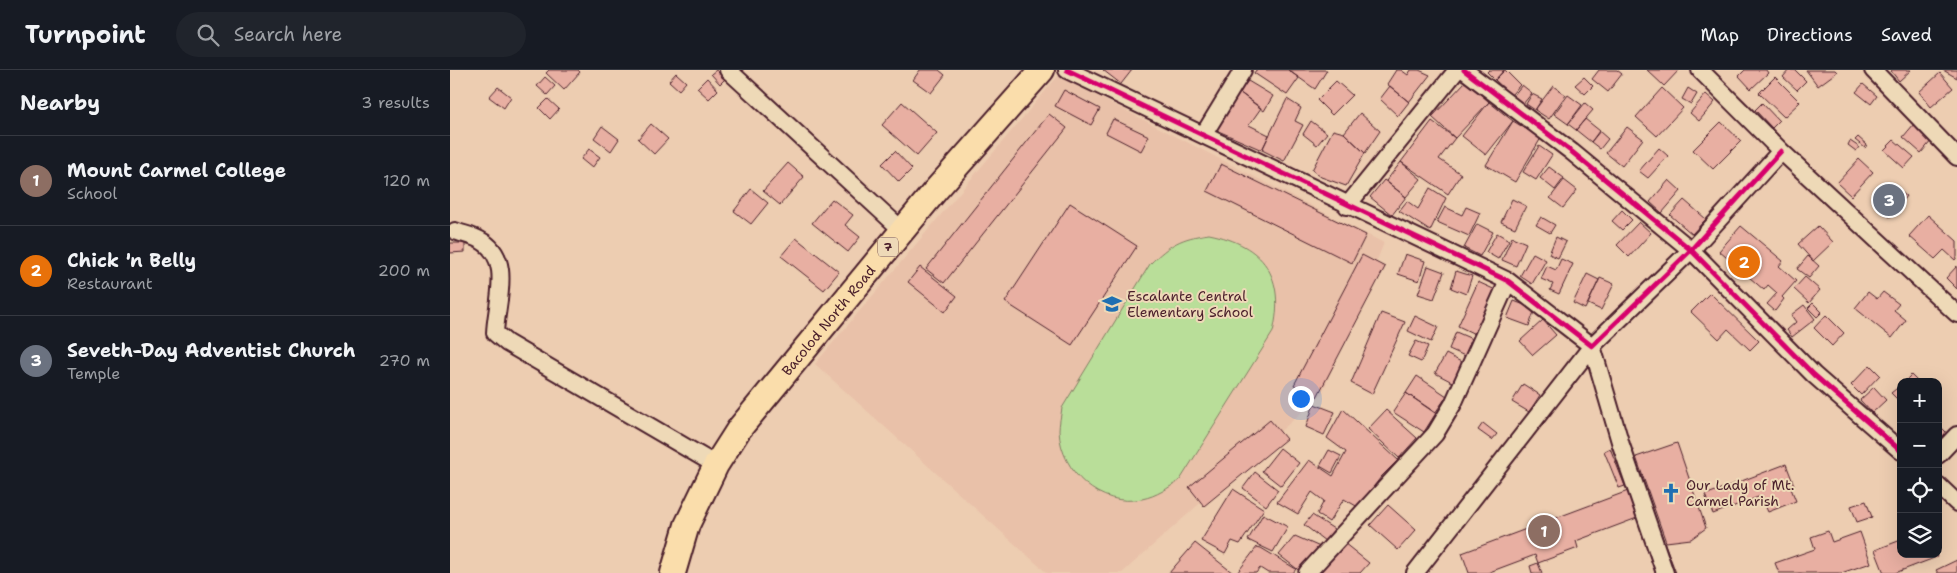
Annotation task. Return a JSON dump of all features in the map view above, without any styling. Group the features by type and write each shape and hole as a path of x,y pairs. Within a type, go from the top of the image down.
{"highway":[{"name":"Bacolod North Road","path":"673,573 687,525 716,465 739,429 902,230 1042,70"}],"street":[{"path":"728,70 902,230"},
{"path":"1067,70 1204,134 1347,206 1508,281 1592,346 1621,445 1665,573"},
{"path":"1204,134 1244,70"},
{"path":"1347,206 1457,70"},
{"path":"1464,70 1572,152 1691,250 1814,375 1897,448"},
{"path":"1700,70 1781,151 1957,314"},
{"path":"1874,70 1957,157"},
{"path":"1415,573 1592,346 1691,250 1781,151"},
{"path":"455,231 481,241 496,255 502,272 495,332 507,343 716,465"},
{"path":"1307,573 1435,434 1452,404 1508,281"},
{"path":"1942,452 1957,435"},
{"path":"1942,489 1957,503"}],"shaded area":[{"name":"Escalante Central Elementary School","path":"1058,76 1384,243 1322,394 1122,573 1047,573 815,364"}],"green space":[{"path":"1209,234 1244,246 1257,255 1266,266 1273,280 1276,295 1273,332 1180,480 1147,498 1126,500 1112,498 1086,484 1075,473 1067,460 1061,446 1059,431 1062,408 1150,264 1176,243"}],"building":[{"path":"549,70 578,70 580,72 564,90 546,73"},
{"path":"716,70 725,79 720,84 711,74"},
{"path":"920,70 939,70 945,75 931,93 913,80"},
{"path":"1103,70 1132,70 1121,84"},
{"path":"1256,70 1288,70 1299,78 1287,95 1254,73"},
{"path":"1288,70 1327,70 1315,89"},
{"path":"1396,70 1401,70 1408,75 1411,70 1419,70 1430,75 1409,102 1387,84"},
{"path":"1489,70 1504,70 1495,80 1487,72"},
{"path":"1505,70 1520,85 1511,95 1495,80"},
{"path":"1599,70 1617,70 1622,74 1608,92 1592,79"},
{"path":"1647,70 1679,70 1664,86"},
{"path":"1745,70 1766,70 1768,73 1751,89 1739,76"},
{"path":"1789,70 1795,70 1806,81 1797,90 1783,77"},
{"path":"1806,70 1835,70 1837,72 1818,86"},
{"path":"1892,70 1911,70 1899,81"},
{"path":"1943,70 1957,70 1957,78"},
{"path":"676,73 686,82 679,90 669,81"},
{"path":"1940,73 1953,88 1931,107 1919,92"},
{"path":"545,77 555,86 547,95 537,86"},
{"path":"1584,77 1593,86 1585,94 1575,85"},
{"path":"1775,77 1800,102 1784,117 1759,93"},
{"path":"707,78 718,90 709,99 697,88"},
{"path":"1248,81 1273,96 1264,111 1239,92"},
{"path":"1336,81 1352,95 1332,115 1317,100"},
{"path":"1466,81 1489,102 1455,138 1432,117"},
{"path":"1863,84 1877,96 1871,104 1856,92"},
{"path":"1522,85 1532,93 1523,104 1513,96"},
{"path":"1390,86 1409,102 1398,116 1380,99"},
{"path":"1553,86 1566,95 1549,119 1535,110"},
{"path":"498,87 511,97 504,108 489,97"},
{"path":"1662,88 1683,108 1657,136 1636,117"},
{"path":"1688,88 1697,94 1691,104 1682,99"},
{"path":"1064,90 1100,109 1091,125 1055,106"},
{"path":"1239,92 1261,108 1249,125 1269,135 1262,150 1216,130"},
{"path":"1532,94 1542,99 1535,110 1526,104"},
{"path":"1706,94 1715,102 1699,121 1690,113"},
{"path":"1568,95 1582,105 1568,124 1554,114"},
{"path":"548,99 559,109 550,119 539,108"},
{"path":"1287,99 1301,108 1295,121 1303,125 1284,161 1262,150"},
{"path":"902,102 937,133 917,156 882,125"},
{"path":"1489,102 1513,121 1486,155 1462,136"},
{"path":"1585,103 1593,110 1576,130 1568,124"},
{"path":"1762,103 1779,121 1772,128 1755,110"},
{"path":"1360,113 1380,131 1365,153 1344,133"},
{"path":"1049,114 1067,128 944,283 926,269"},
{"path":"1113,119 1149,136 1141,151 1106,133"},
{"path":"1585,119 1600,131 1591,142 1576,130"},
{"path":"1311,121 1327,133 1317,145 1303,134"},
{"path":"1432,121 1455,138 1439,159 1461,174 1448,194 1401,162"},
{"path":"1513,121 1541,138 1515,182 1486,165"},
{"path":"1721,122 1741,141 1713,169 1693,150"},
{"path":"651,124 668,139 654,154 638,139"},
{"path":"1914,124 1932,140 1921,153 1903,137"},
{"path":"602,126 619,139 611,151 594,138"},
{"path":"1627,127 1643,139 1622,166 1606,153"},
{"path":"1333,130 1344,133 1365,153 1346,186 1321,177 1312,170"},
{"path":"1599,131 1608,139 1600,149 1591,142"},
{"path":"1858,137 1867,145 1865,148 1855,140"},
{"path":"1894,140 1914,157 1904,168 1884,150"},
{"path":"1850,141 1859,147 1856,151 1848,145"},
{"path":"1539,146 1552,155 1536,180 1523,172"},
{"path":"1659,148 1668,156 1648,178 1639,171"},
{"path":"589,149 600,157 592,168 581,159"},
{"path":"895,151 912,169 899,182 882,164"},
{"path":"1859,159 1873,172 1851,196 1837,183"},
{"path":"1401,162 1421,179 1406,197 1386,181"},
{"path":"788,163 804,177 780,205 763,191"},
{"path":"1221,164 1366,235 1352,263 1207,191"},
{"path":"1549,167 1564,178 1555,190 1540,178"},
{"path":"1384,180 1406,197 1392,215 1370,197"},
{"path":"1564,180 1577,190 1563,208 1550,198"},
{"path":"1669,180 1681,191 1662,213 1650,202"},
{"path":"1892,185 1906,196 1890,217 1875,206"},
{"path":"1430,188 1446,198 1430,231 1399,211 1407,201 1418,209"},
{"path":"751,189 768,203 751,224 734,211"},
{"path":"832,199 853,215 845,225 860,237 848,252 812,223"},
{"path":"1512,199 1526,206 1515,228 1501,222"},
{"path":"1684,200 1706,219 1692,234 1670,215"},
{"path":"1070,203 1137,246 1072,345 1005,302"},
{"path":"1445,207 1462,215 1466,207 1480,213 1469,236 1437,222"},
{"path":"1622,210 1632,220 1622,230 1612,221"},
{"path":"1928,215 1957,241 1957,257 1955,260 1944,250 1935,259 1909,236"},
{"path":"1541,217 1555,225 1550,233 1536,225"},
{"path":"1639,222 1651,233 1629,257 1617,245"},
{"path":"1477,224 1493,232 1480,256 1464,248"},
{"path":"1741,226 1783,261 1779,266 1796,281 1782,297 1784,299 1775,311 1767,304 1777,293 1768,285 1764,290 1719,251"},
{"path":"1818,226 1833,242 1813,261 1798,244"},
{"path":"1497,233 1509,240 1498,259 1486,252"},
{"path":"1512,237 1526,243 1516,266 1502,260"},
{"path":"1556,237 1566,242 1558,258 1549,254"},
{"path":"796,238 839,272 824,290 781,256"},
{"path":"450,243 465,243 465,252 450,253"},
{"path":"1533,253 1546,260 1532,284 1520,276"},
{"path":"1405,254 1425,261 1419,281 1398,274"},
{"path":"1362,255 1385,267 1317,397 1294,385"},
{"path":"1808,256 1819,266 1809,278 1797,269"},
{"path":"1561,259 1573,264 1559,294 1550,290 1553,284 1541,279 1547,266 1556,270"},
{"path":"1428,266 1444,272 1434,299 1418,294"},
{"path":"1957,266 1957,289 1946,278"},
{"path":"920,267 957,296 945,312 908,282"},
{"path":"1456,271 1472,276 1466,294 1451,288"},
{"path":"1587,274 1599,280 1585,309 1573,303"},
{"path":"1805,277 1820,290 1809,303 1794,289"},
{"path":"1600,278 1614,284 1601,310 1588,304"},
{"path":"1478,282 1500,292 1479,336 1458,326"},
{"path":"1868,292 1877,299 1883,292 1899,304 1894,310 1906,320 1892,338 1855,308"},
{"path":"1710,293 1759,341 1750,350 1728,329 1719,339 1691,312"},
{"path":"1514,301 1535,309 1529,326 1507,318"},
{"path":"1813,303 1822,312 1817,317 1808,308"},
{"path":"1804,305 1815,319 1792,337 1787,330 1796,322 1791,315"},
{"path":"1381,313 1405,322 1372,394 1351,383"},
{"path":"1826,315 1844,333 1832,346 1814,328"},
{"path":"1415,316 1438,327 1431,342 1408,331"},
{"path":"1543,320 1556,335 1533,355 1520,341"},
{"path":"1456,332 1472,339 1465,356 1449,349"},
{"path":"1416,341 1428,346 1421,362 1408,356"},
{"path":"1446,354 1467,365 1456,384 1435,373"},
{"path":"1870,365 1880,375 1861,395 1851,385"},
{"path":"1417,376 1447,396 1435,413 1406,393"},
{"path":"1523,384 1540,395 1529,412 1512,402"},
{"path":"1874,387 1886,400 1872,413 1860,400"},
{"path":"1897,388 1897,399 1891,393"},
{"path":"1406,393 1436,413 1424,432 1393,412"},
{"path":"1314,404 1335,412 1324,435 1306,427"},
{"path":"1343,409 1398,460 1381,477 1358,507 1344,499 1329,522 1317,514 1324,501 1312,492 1298,514 1277,502 1309,460 1333,476 1346,452 1327,438"},
{"path":"1386,410 1417,438 1399,458 1368,429"},
{"path":"1270,420 1286,439 1204,506 1189,487"},
{"path":"1483,423 1497,434 1492,440 1478,430"},
{"path":"1942,428 1947,433 1942,437"},
{"name":"Our Lady of Mt. Carmel Parish","path":"1677,443 1706,528 1691,539 1666,542 1636,457"},
{"path":"1280,448 1299,463 1281,486 1262,471"},
{"path":"1610,448 1625,486 1619,488 1604,451"},
{"path":"1329,450 1341,456 1332,473 1320,466"},
{"path":"1786,464 1794,485 1790,486 1796,501 1768,512 1761,496 1713,514 1705,495"},
{"path":"1255,472 1278,490 1266,506 1243,488"},
{"path":"1233,489 1264,509 1240,544 1232,541 1225,554 1201,541"},
{"path":"1628,491 1637,518 1576,541 1578,548 1538,563 1535,555 1487,573 1469,573 1462,553"},
{"path":"1866,501 1872,517 1857,522 1851,506"},
{"path":"1388,505 1416,530 1398,550 1370,525"},
{"path":"1263,514 1288,527 1273,552 1248,540"},
{"path":"1312,515 1334,529 1325,541 1304,525"},
{"path":"1657,523 1676,573 1668,573 1650,526"},
{"path":"1828,531 1832,542 1860,532 1871,563 1841,573 1779,573 1775,563 1815,549 1811,537"},
{"path":"1295,536 1320,547 1301,572 1279,555"},
{"path":"1897,542 1897,558 1934,558 1895,573 1884,573 1875,550"},
{"path":"1195,543 1233,573 1169,573"},
{"path":"1344,543 1369,563 1360,573 1318,573"},
{"path":"1257,547 1296,569 1293,573 1268,573 1260,568 1256,573 1237,573"},
{"path":"1957,560 1957,573 1938,573 1936,570"},
{"path":"1538,563 1542,573 1532,573 1530,566"}],"cycle path":[{"path":"1067,70 1508,281 1592,346 1691,250 1781,151"},
{"path":"1464,70 1572,152 1691,250 1814,375 1897,448"}],"place":[{"name":"Seveth-Day Adventist Church","path":"1889,200"},
{"name":"Chick 'n Belly","path":"1744,262"},
{"name":"Escalante Central Elementary School","path":"1112,304"},
{"name":"Our Lady of Mt. Carmel Parish","path":"1671,493"},
{"name":"Mount Carmel College","path":"1544,531"}]}
